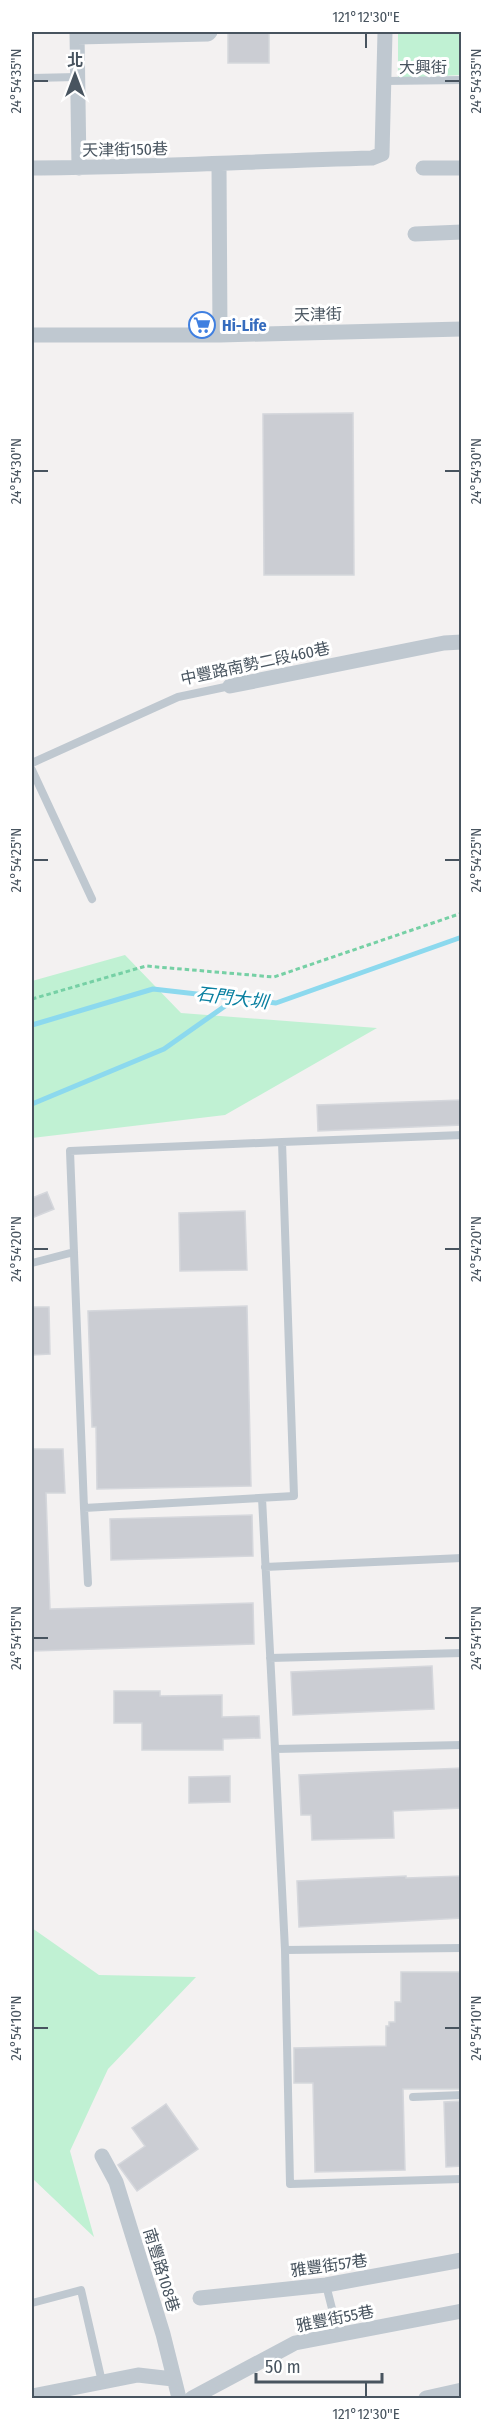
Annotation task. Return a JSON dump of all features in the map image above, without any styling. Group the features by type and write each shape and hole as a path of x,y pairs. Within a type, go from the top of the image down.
{"street":[{"path":"79,168 77,34 208,34 210,32"},
{"path":"385,32 385,81"},
{"name":"天津街150巷","path":"32,168 219,165 254,161 372,158 382,154 385,81"},
{"path":"219,165 220,335"},
{"path":"423,168 462,168"},
{"path":"415,234 462,232"},
{"name":"天津街","path":"32,335 220,335 462,329"},
{"name":"中豐路南勢二段460巷","path":"230,686 444,643 462,642"},
{"name":"南豐路108巷","path":"102,2156 116,2182 163,2334 179,2398"},
{"name":"雅豐街57巷","path":"200,2298 326,2285 462,2260"},
{"name":"雅豐街55巷","path":"192,2398 295,2343 462,2311"},
{"path":"32,2396 138,2375 173,2379"},
{"path":"426,2398 462,2390"}],"lane":[{"path":"32,78 77,77"},
{"name":"大興街","path":"385,81 462,80"},
{"name":"中豐路南勢二段460巷","path":"32,763 178,698 230,686"},
{"path":"32,770 92,899"},
{"path":"88,1583 70,1151 462,1135"},
{"path":"84,1508 294,1496 282,1142"},
{"path":"32,1263 74,1252"},
{"path":"262,1498 285,1950 290,2184 462,2179"},
{"path":"265,1567 462,1558"},
{"path":"270,1658 462,1653"},
{"path":"275,1749 462,1745"},
{"path":"285,1950 462,1948"},
{"path":"413,2097 462,2095"},
{"path":"326,2285 339,2336"},
{"path":"32,2303 81,2290 102,2382"}],"path":[{"path":"32,999 146,966 274,977 462,913"}],"green space":[{"path":"398,32 461,32 461,75 398,78"},
{"path":"125,955 181,1013 377,1028 225,1115 32,1138 32,981"},
{"path":"32,1928 99,1975 196,1977 108,2069 70,2151 94,2237 32,2178"}],"building":[{"path":"228,32 269,32 269,63 228,63"},
{"path":"353,413 354,575 264,575 263,414"},
{"path":"462,1100 462,1125 318,1131 317,1105"},
{"path":"47,1192 54,1209 32,1218 32,1198"},
{"path":"245,1211 247,1270 180,1271 179,1213"},
{"path":"247,1306 251,1486 97,1489 96,1427 92,1427 88,1311"},
{"path":"32,1307 49,1307 50,1354 32,1355"},
{"path":"32,1449 63,1449 65,1493 46,1493 50,1609 253,1603 254,1644 33,1651"},
{"path":"252,1515 253,1556 111,1560 110,1519"},
{"path":"432,1666 434,1709 293,1715 291,1672"},
{"path":"114,1691 160,1691 160,1696 222,1695 222,1717 259,1716 260,1738 223,1739 223,1750 142,1750 142,1723 114,1723"},
{"path":"462,1768 462,1808 393,1811 394,1838 312,1840 311,1815 301,1815 299,1775"},
{"path":"230,1776 230,1802 189,1803 189,1777"},
{"path":"406,1876 406,1878 462,1876 462,1918 299,1927 297,1881"},
{"path":"401,1972 462,1972 462,2089 403,2089 405,2170 315,2172 313,2083 294,2083 294,2048 386,2046 386,2026 389,2026 389,2022 395,2022 395,2002 401,2002"},
{"path":"462,2101 462,2166 446,2167 444,2102"},
{"path":"166,2104 198,2149 137,2191 118,2165 145,2146 132,2128"}],"waterway":[{"name":"石門大圳","path":"32,1025 153,989 276,1003 462,937"},
{"path":"32,1104 164,1049 235,999"}],"place":[{"name":"Hi-Life","path":"202,325"}]}
